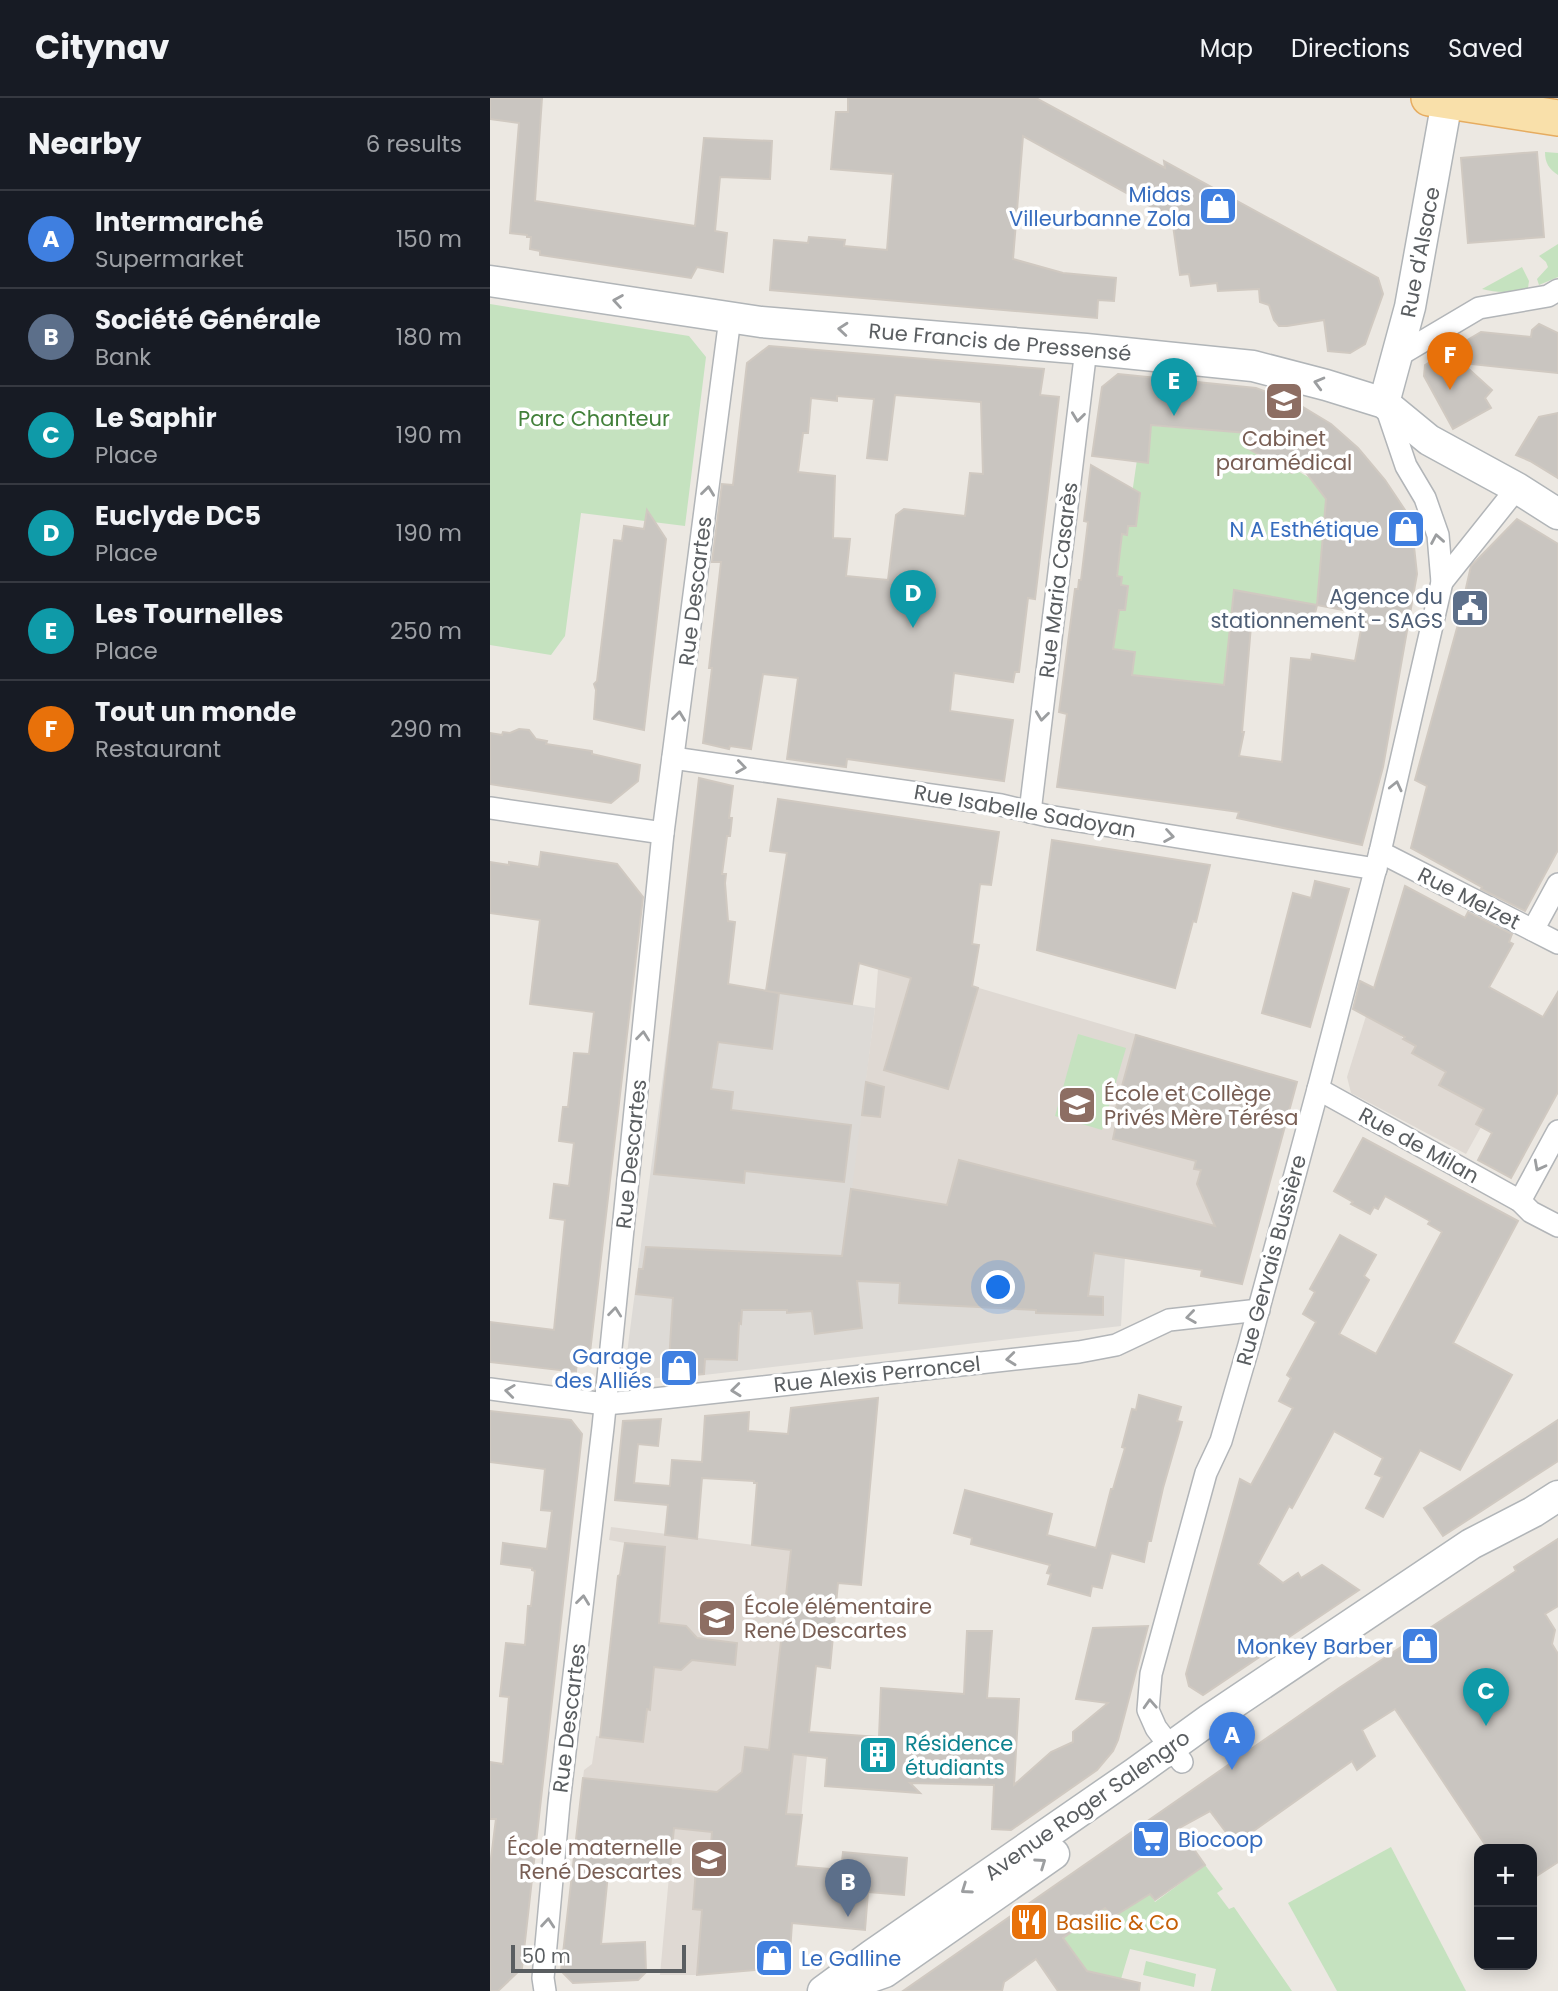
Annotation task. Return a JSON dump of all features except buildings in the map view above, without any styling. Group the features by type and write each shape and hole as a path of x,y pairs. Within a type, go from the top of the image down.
{"main road":[{"path":"1441,99 1558,118"}],"street":[{"name":"Rue d'Alsace","path":"1384,403 1398,356 1418,267 1441,99"},
{"name":"Rue Francis de Pressensé","path":"490,281 775,324 1086,349 1253,366 1384,403 1429,440 1517,488 1558,514"},
{"path":"1398,356 1479,308 1548,296 1558,290"},
{"name":"Rue Descartes","path":"545,1991 543,1978 559,1803 605,1404 663,833 730,318"},
{"name":"Rue Maria Casarès","path":"1030,811 1086,349"},
{"name":"Rue Gervais Bussière","path":"1176,1755 1156,1728 1148,1710 1151,1674 1206,1473 1222,1441 1318,1089 1378,860 1442,582 1438,535 1424,498 1406,466 1384,403"},
{"name":"Rue Gervais Bussière","path":"1442,582 1517,488"},
{"name":"Rue Isabelle Sadoyan","path":"673,758 1001,805 1048,816 1378,860"},
{"path":"490,808 663,833"},
{"name":"Rue Melzet","path":"1378,860 1558,943"},
{"path":"1533,930 1558,884"},
{"name":"Rue de Milan","path":"1318,1089 1520,1201 1531,1212 1558,1226"},
{"path":"1520,1201 1558,1131"},
{"name":"Rue Alexis Perroncel","path":"490,1389 605,1404 1079,1352 1116,1345 1170,1320 1259,1310"},
{"name":"Avenue Roger Salengro","path":"833,1991 878,1982 1136,1797 1176,1755 1471,1545 1533,1513 1558,1496"},
{"name":"Avenue Roger Salengro","path":"823,1991 1135,1773 1176,1755"}],"shaded area":[{"name":"École et Collège Privés Mère Térésa","path":"901,965 1297,1082 1255,1236 959,1160 947,1205 852,1189 878,969"},
{"path":"676,976 875,1008 853,1189 1097,1230 1126,1240 1121,1326 704,1375 641,1379 626,1361"},
{"path":"1366,1016 1400,1034 1403,1039 1416,1046 1412,1053 1446,1072 1439,1085 1484,1109 1476,1124 1481,1127 1466,1154 1351,1093 1347,1077"},
{"name":"École élémentaire René Descartes","path":"611,1527 826,1554 800,1830 697,1975 660,1975 677,1788 583,1778 584,1770 592,1764 596,1736 603,1737 604,1702 618,1576 625,1543 609,1540"}],"green space":[{"path":"1545,152 1558,153 1558,175 1548,165"},
{"path":"1558,244 1558,277 1539,285 1537,279 1548,267 1539,256"},
{"path":"1522,267 1529,281 1528,288 1505,292 1482,289"},
{"name":"Parc Chanteur","path":"490,304 689,336 706,357 685,526 581,513 565,636 551,655 490,645"},
{"path":"1142,425 1248,433 1247,448 1291,472 1294,469 1310,478 1329,498 1326,503 1317,605 1235,590 1224,685 1131,685 1135,652 1113,649 1119,610 1125,610 1128,586 1121,585 1122,577 1117,576 1122,534 1127,535 1128,526 1136,526 1131,501"},
{"path":"1078,1034 1126,1048 1102,1130 1055,1116"},
{"path":"1391,1847 1466,1991 1337,1991 1288,1903"},
{"path":"1205,1865 1223,1889 1217,1893 1229,1909 1234,1907 1292,1991 1211,1991 1216,1969 1130,1949 1121,1979 1087,1971 1061,1936 1105,1908 1113,1917 1123,1910 1142,1882 1155,1902"},
{"path":"1146,1961 1196,1974 1194,1987 1143,1975"}],"place":[{"name":"Midas Villeurbanne Zola","path":"1218,206"},
{"name":"Tout un monde","path":"1450,390"},
{"name":"Cabinet paramédical","path":"1284,401"},
{"name":"Les Tournelles","path":"1174,416"},
{"name":"N A Esthétique","path":"1406,529"},
{"name":"Agence du stationnement - SAGS","path":"1470,608"},
{"name":"Euclyde DC5","path":"913,628"},
{"name":"École et Collège Privés Mère Térésa","path":"1077,1105"},
{"name":"Garage des Alliés","path":"679,1368"},
{"name":"École élémentaire René Descartes","path":"717,1618"},
{"name":"Monkey Barber","path":"1420,1646"},
{"name":"Le Saphir","path":"1486,1726"},
{"name":"Résidence étudiants","path":"878,1755"},
{"name":"Intermarché","path":"1232,1770"},
{"name":"Biocoop","path":"1151,1839"},
{"name":"École maternelle René Descartes","path":"709,1859"},
{"name":"Société Générale","path":"848,1917"},
{"name":"Basilic & Co","path":"1029,1922"},
{"name":"Le Galline","path":"774,1958"}]}
